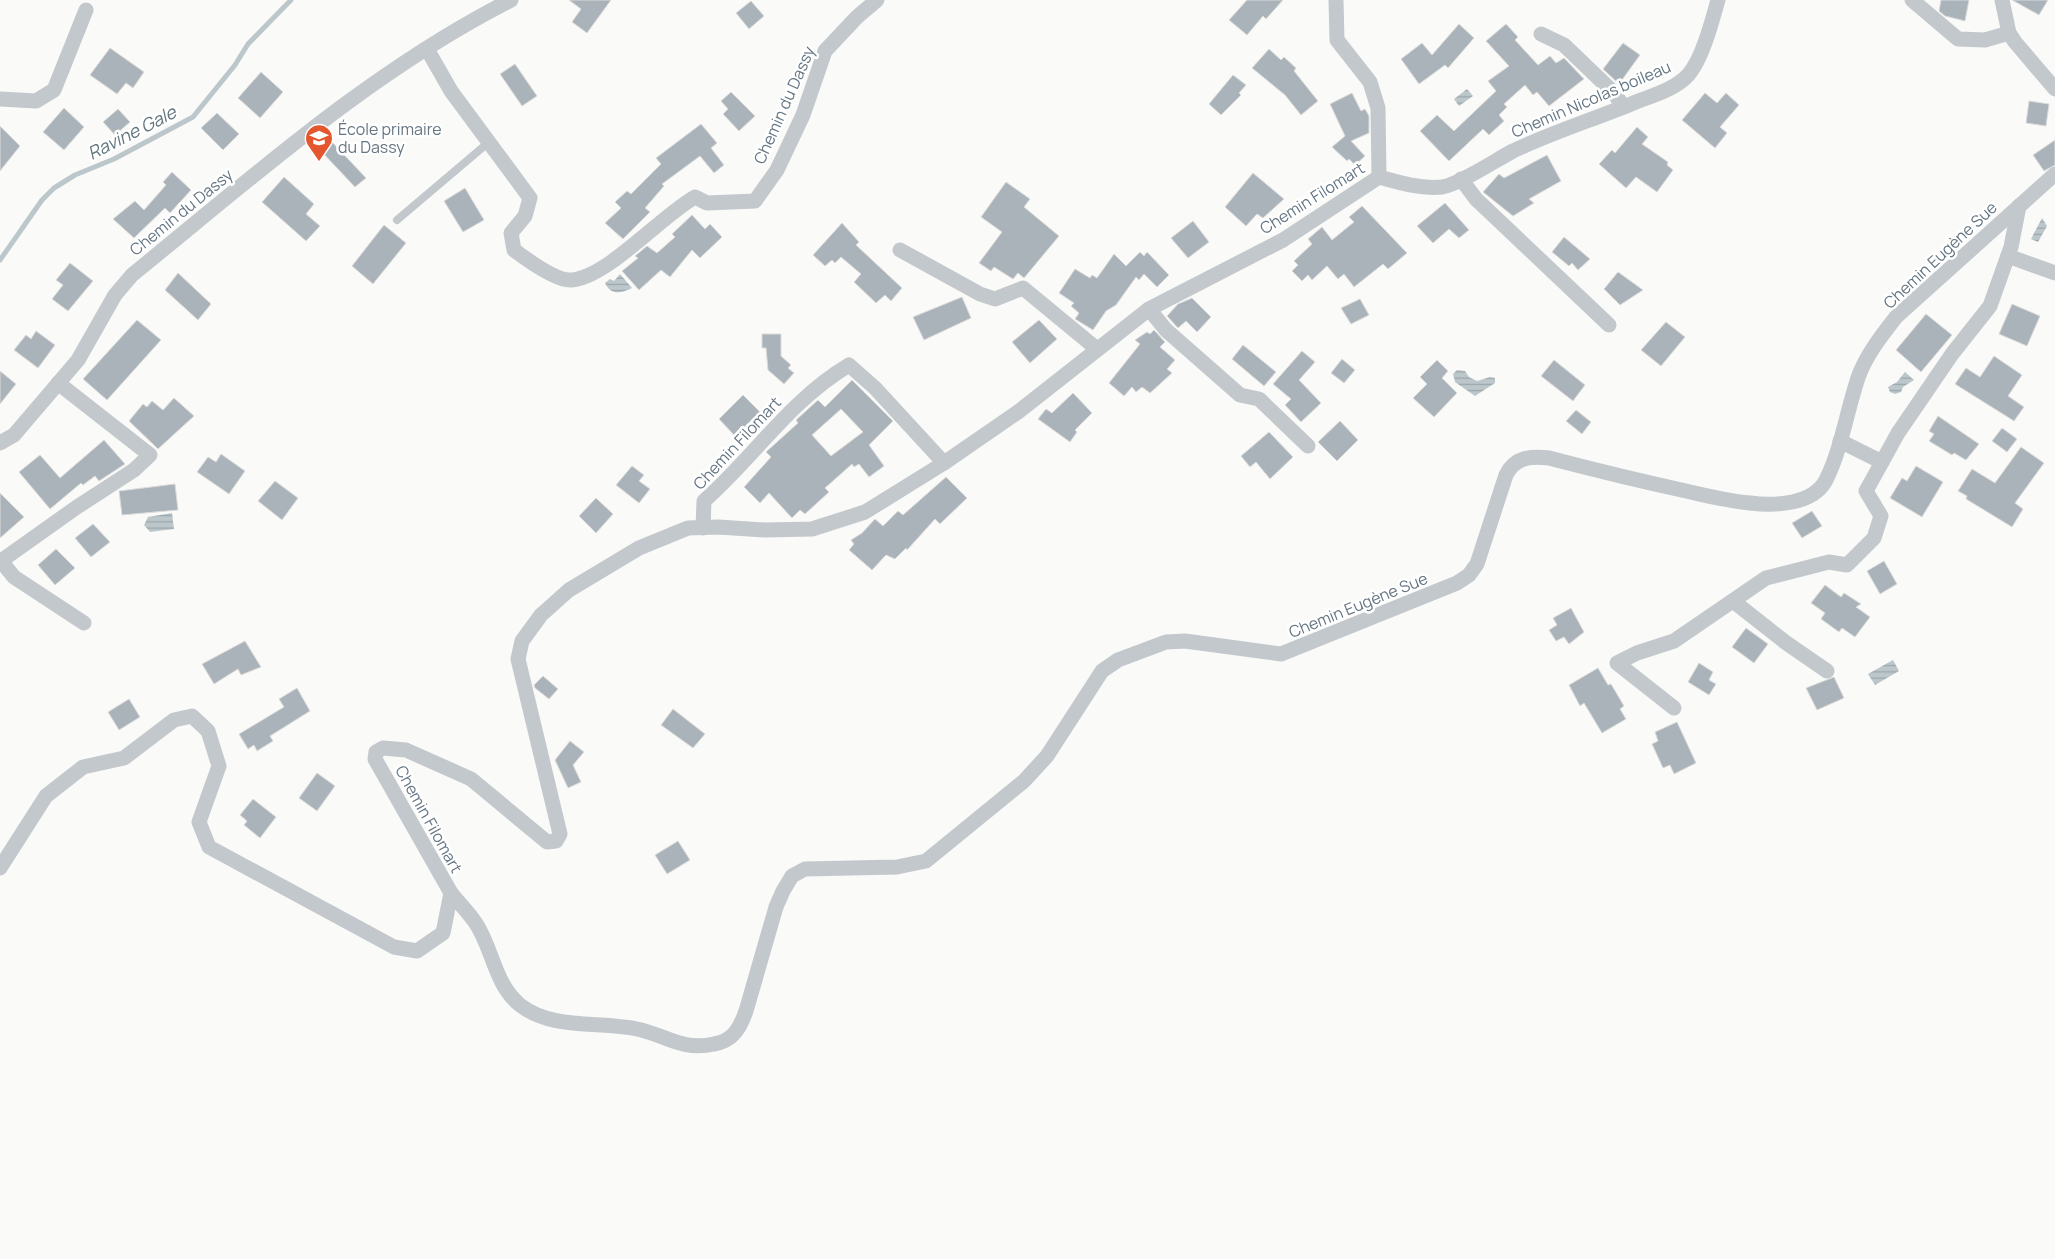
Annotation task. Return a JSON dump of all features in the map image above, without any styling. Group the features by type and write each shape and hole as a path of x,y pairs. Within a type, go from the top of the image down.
{"street":[{"name":"Chemin du Dassy","path":"0,443 14,435 78,360 115,295 132,275 274,159 387,73 511,0"},
{"name":"Chemin du Dassy","path":"427,49 451,91 530,198 526,216 511,232 514,250 540,269 570,280 599,271 680,205 695,197 707,203 755,201 777,170 795,131 826,50 857,17 877,0"},
{"name":"Chemin Filomart","path":"0,868 46,796 83,767 124,758 174,720 192,716 208,731 219,766 199,822 210,847 394,947 417,951 443,933 451,893 374,759 376,752 383,748 406,750 471,779 547,842 556,841 560,834 518,659 522,641 541,615 569,590 639,548 688,528 812,529 865,512 944,463 1018,412 1149,309 1283,240 1379,177 1378,108 1370,82 1337,40 1336,0"},
{"name":"Chemin Nicolas boileau","path":"1379,177 1408,186 1442,187 1455,184 1461,179 1543,137 1580,125 1675,86 1689,74 1698,59 1718,0"},
{"path":"1912,0 1958,39 1985,40 2009,33"},
{"path":"2002,0 2009,33 2055,89"},
{"path":"0,99 36,100 54,90 86,10"},
{"path":"1541,34 1564,45 1613,92 1624,107"},
{"name":"Chemin Eugène Sue","path":"451,893 476,923 504,988 519,1004 537,1016 556,1021 637,1029 657,1034 675,1044 704,1046 727,1040 740,1027 776,907 782,891 792,876 805,869 897,867 926,861 1024,781 1047,756 1102,671 1118,660 1157,644 1185,641 1281,654 1457,583 1468,575 1477,564 1506,475 1510,467 1518,460 1534,457 1549,458 1722,499 1751,503 1781,503 1800,500 1815,492 1824,483 1840,441 1860,374 1875,345 1896,317 2055,174"},
{"path":"1461,179 1476,199 1609,325"},
{"name":"Chemin Eugène Sue","path":"1674,708 1617,663 1637,653 1674,641 1766,578 1829,562 1847,566 1874,538 1881,516 1866,491 1898,433 1952,354 1990,306 2008,256 2020,206"},
{"path":"900,250 987,297 995,299 1023,288 1096,349"},
{"path":"2008,256 2055,273"},
{"path":"1149,309 1166,330 1240,395 1259,399 1308,446"},
{"name":"Chemin Filomart","path":"703,528 704,500 731,477 790,410 803,402 833,375 849,366 875,388 944,463"},
{"path":"58,383 150,455 134,470 77,507 1,561 14,577 84,623"},
{"path":"1840,441 1882,462"},
{"path":"1733,601 1785,642 1827,671"}],"lane":[{"path":"397,220 489,142"}],"shaded area":[{"path":"1467,89 1473,96 1459,106 1454,99"},
{"path":"2042,218 2047,226 2038,242 2031,239"},
{"path":"620,274 632,288 621,292 614,292 605,283 610,279 614,281"},
{"path":"1457,370 1465,371 1469,377 1477,381 1490,377 1495,378 1495,383 1475,396 1455,382 1453,374"},
{"path":"1905,372 1914,380 1903,387 1901,392 1895,394 1890,392 1888,387 1897,382"},
{"path":"172,513 174,529 150,532 144,525 148,517"},
{"path":"1893,660 1899,671 1875,685 1868,674"}],"building":[{"path":"569,0 611,0 587,33 572,22 581,9"},
{"path":"1247,0 1283,0 1266,19 1263,16 1247,35 1229,20"},
{"path":"1941,0 1969,0 1965,21 1945,16 1939,11"},
{"path":"2012,0 2048,0 2039,15"},
{"path":"751,1 764,16 749,29 736,13"},
{"path":"1459,24 1474,38 1448,68 1445,65 1419,84 1401,59 1422,43 1432,55"},
{"path":"1506,24 1518,37 1515,40 1538,65 1550,56 1556,63 1564,58 1584,79 1549,106 1537,92 1533,95 1525,85 1504,104 1507,107 1499,115 1504,121 1489,135 1483,129 1449,161 1420,131 1437,115 1454,131 1496,91 1488,81 1509,66 1486,41"},
{"path":"1623,43 1640,55 1619,84 1603,69"},
{"path":"110,48 144,72 133,88 126,83 117,94 90,75"},
{"path":"1269,49 1281,60 1284,57 1296,68 1294,71 1318,101 1301,115 1285,95 1252,68"},
{"path":"515,64 537,96 522,106 500,74"},
{"path":"261,72 283,92 260,118 238,98"},
{"path":"1233,75 1246,85 1239,93 1241,95 1221,115 1209,104"},
{"path":"731,92 755,116 739,131 723,114 728,109 721,101"},
{"path":"1352,93 1361,111 1365,109 1369,116 1369,133 1351,141 1365,156 1355,165 1349,159 1347,161 1332,147 1345,136 1330,104"},
{"path":"1705,93 1717,103 1726,93 1739,105 1720,127 1727,133 1715,148 1682,120"},
{"path":"2029,101 2049,104 2046,126 2026,123"},
{"path":"64,108 84,127 64,150 43,132"},
{"path":"118,109 130,122 115,135 103,122"},
{"path":"217,113 239,134 223,150 201,128"},
{"path":"701,124 717,143 711,148 724,165 714,173 700,156 662,184 664,186 645,208 650,212 623,239 605,223 621,208 615,202 627,191 631,194 661,164 656,158"},
{"path":"0,126 20,146 0,171"},
{"path":"1637,127 1648,137 1642,144 1668,162 1667,165 1673,170 1657,192 1636,177 1626,188 1599,164 1612,150 1615,153"},
{"path":"2055,140 2055,165 2044,171 2033,155"},
{"path":"331,141 366,178 355,187 320,150"},
{"path":"1547,155 1561,181 1529,199 1534,203 1513,216 1483,192 1499,174 1504,178"},
{"path":"172,172 191,190 170,213 165,208 134,238 113,219 135,201 144,210 166,185 163,182"},
{"path":"1253,173 1284,199 1263,218 1257,214 1246,226 1225,207"},
{"path":"284,177 314,204 306,214 320,226 306,241 262,202"},
{"path":"1006,182 1030,199 1024,207 1059,236 1024,278 1018,273 1013,279 994,267 991,271 979,263 1002,232 981,217"},
{"path":"465,188 484,220 463,232 444,201"},
{"path":"1445,203 1469,230 1459,238 1449,229 1433,243 1417,226"},
{"path":"1362,206 1407,253 1388,269 1383,264 1354,287 1344,274 1338,279 1327,266 1312,280 1308,275 1302,281 1292,271 1298,265 1294,261 1312,244 1308,239 1322,227 1332,240 1354,222 1349,217"},
{"path":"692,215 705,229 710,224 722,237 700,258 692,250 670,277 661,270 639,290 622,271 638,258 635,256 647,246 657,253 675,237 672,234"},
{"path":"1193,221 1209,242 1188,258 1171,238"},
{"path":"842,223 859,242 856,245 902,288 891,301 885,295 876,303 854,282 861,274 841,257 835,263 832,260 825,266 813,255"},
{"path":"384,225 406,243 373,284 352,266"},
{"path":"1564,237 1590,259 1578,270 1572,263 1569,266 1552,252"},
{"path":"1140,252 1144,256 1147,252 1169,275 1157,287 1144,274 1139,280 1136,277 1116,305 1106,311 1093,330 1075,319 1079,313 1071,306 1074,303 1059,293 1075,269 1090,278 1092,275 1097,278 1114,254 1126,266"},
{"path":"70,263 93,281 68,311 52,299 63,285 56,280"},
{"path":"1618,272 1643,290 1620,305 1604,289"},
{"path":"178,273 211,304 198,320 165,290"},
{"path":"962,297 971,318 924,340 913,317"},
{"path":"1192,298 1211,317 1197,332 1186,321 1178,328 1167,316 1178,304"},
{"path":"1360,299 1369,315 1351,324 1341,308"},
{"path":"2012,304 2040,316 2027,346 1999,334"},
{"path":"1926,314 1952,335 1921,372 1896,350"},
{"path":"137,320 161,340 107,400 83,379"},
{"path":"1039,320 1057,339 1030,363 1012,342"},
{"path":"1666,322 1685,337 1661,366 1641,350"},
{"path":"1154,330 1165,342 1160,347 1175,360 1167,369 1172,373 1150,393 1142,387 1136,392 1132,387 1124,396 1109,383 1140,344 1135,340 1147,332 1150,334"},
{"path":"36,331 55,345 38,368 14,350 26,335 31,339"},
{"path":"762,334 781,334 781,356 791,365 788,368 794,373 784,384 768,370 766,348 762,348"},
{"path":"1243,345 1276,372 1264,386 1232,359"},
{"path":"1302,351 1315,362 1299,380 1321,403 1301,422 1285,405 1291,399 1273,384"},
{"path":"1994,356 2022,375 2008,396 2024,407 2014,421 1955,384 1966,368 1980,377"},
{"path":"1342,359 1355,370 1344,383 1331,373"},
{"path":"1437,360 1448,371 1442,378 1457,393 1434,417 1413,398 1427,384 1420,377"},
{"path":"1554,360 1585,385 1573,401 1541,376"},
{"path":"0,371 16,384 0,404"},
{"path":"852,380 893,421 869,445 884,466 869,477 859,464 854,467 852,464 825,488 829,492 805,514 800,510 792,518 769,493 760,503 744,487 771,457 766,452 798,423 796,420 818,400 825,407","holes":["841,409 863,432 831,456 812,435"]},
{"path":"1073,393 1092,413 1075,430 1077,432 1070,442 1038,419 1046,409 1052,413"},
{"path":"743,395 760,412 735,436 719,419"},
{"path":"174,398 194,416 158,449 129,421 143,404 147,407 152,401 163,410"},
{"path":"1576,410 1591,422 1582,434 1566,421"},
{"path":"1938,416 1979,444 1966,460 1954,453 1952,455 1929,441 1934,434 1929,431"},
{"path":"1340,421 1358,440 1337,461 1318,442"},
{"path":"2002,428 2017,439 2007,452 1992,441"},
{"path":"1269,432 1293,457 1270,479 1256,462 1250,467 1241,456"},
{"path":"104,440 125,464 99,481 95,476 83,485 81,483 50,509 19,472 40,455 60,478"},
{"path":"2021,447 2044,463 2015,503 2023,509 2012,527 1966,499 1967,496 1958,491 1972,469 1995,483"},
{"path":"221,454 245,471 229,494 197,472 208,457 216,462"},
{"path":"632,466 644,475 639,481 650,489 639,503 616,485"},
{"path":"1916,466 1943,482 1922,517 1890,498 1902,478 1907,481"},
{"path":"946,477 967,498 940,524 935,519 907,550 906,548 895,559 886,555 872,570 849,550 854,544 851,540 862,533 875,519 883,526 898,511 903,515"},
{"path":"275,481 298,498 282,520 258,501"},
{"path":"175,484 178,510 122,515 119,491"},
{"path":"0,493 24,517 0,538"},
{"path":"596,498 613,514 596,533 579,516"},
{"path":"1812,511 1822,526 1802,538 1792,523"},
{"path":"93,524 110,542 91,557 75,538"},
{"path":"56,549 75,568 55,585 38,565"},
{"path":"1884,561 1897,584 1880,594 1867,571"},
{"path":"1825,585 1841,597 1844,593 1861,604 1856,607 1870,617 1855,637 1842,628 1839,632 1821,619 1825,613 1811,603"},
{"path":"1571,608 1584,632 1569,644 1564,637 1556,641 1549,630 1557,625 1553,618"},
{"path":"1746,628 1768,644 1754,663 1732,647"},
{"path":"245,641 261,667 241,675 238,669 214,684 202,664"},
{"path":"1699,663 1713,672 1709,680 1716,684 1709,695 1688,682"},
{"path":"1598,668 1608,685 1611,684 1624,706 1620,709 1626,719 1602,733 1584,703 1580,706 1569,685"},
{"path":"543,676 558,689 549,699 535,688 534,685"},
{"path":"1834,677 1844,698 1817,710 1806,688"},
{"path":"297,688 310,711 270,736 273,741 257,751 254,745 248,749 239,734 284,707 279,699"},
{"path":"129,699 140,717 119,730 108,712"},
{"path":"673,709 705,734 693,748 661,725"},
{"path":"1677,722 1696,763 1674,774 1670,765 1663,768 1652,744 1658,741 1655,732"},
{"path":"570,741 584,752 573,765 581,782 568,788 555,760"},
{"path":"317,773 335,786 317,811 299,798"},
{"path":"253,799 276,817 260,838 244,825 247,821 240,815"},
{"path":"678,841 690,860 667,874 655,855"}],"waterway":[{"name":"Ravine Gale","path":"0,260 42,200 54,188 75,175 114,159 193,117 235,65 248,44 291,0"}],"place":[{"name":"École primaire du Dassy","path":"319,162"}]}
